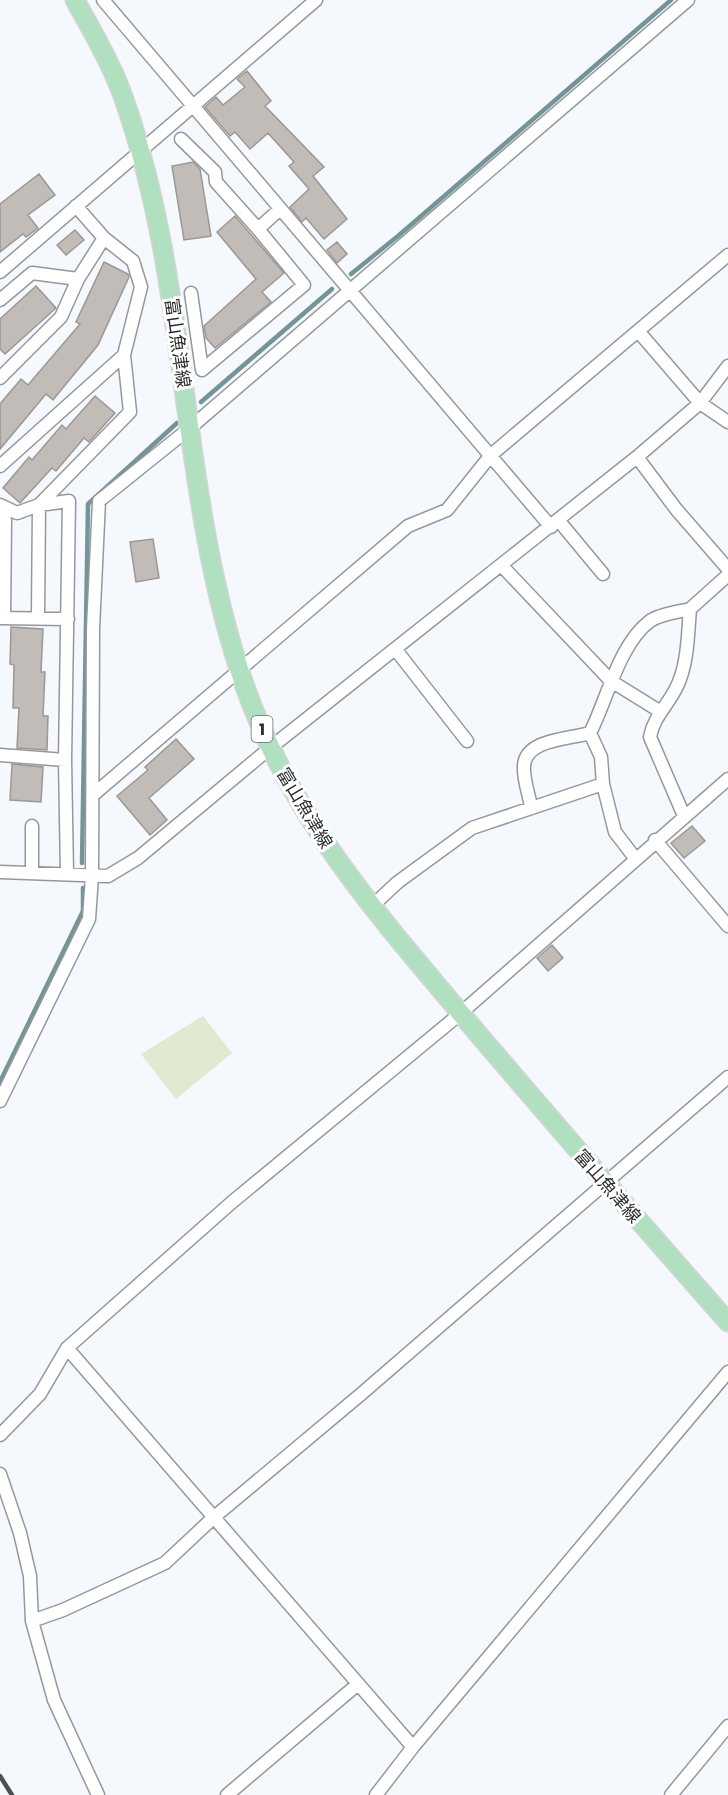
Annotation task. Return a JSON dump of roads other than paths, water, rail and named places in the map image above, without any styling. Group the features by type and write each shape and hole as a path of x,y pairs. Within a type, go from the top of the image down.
{"main road":[{"name":"富山魚津線","path":"75,0 106,56 124,99 140,150 174,311 207,541 239,670 270,748 301,805 371,908 605,1183 728,1323"}],"street":[{"path":"103,0 491,455 603,574"},
{"path":"1,270 316,0"},
{"path":"0,1101 89,919 92,876 93,629 99,501 190,428 688,0"},
{"path":"181,139 215,172 216,182 304,285 202,370 183,379"},
{"path":"38,618 39,505 130,412 124,355 141,287 133,261 104,238 76,206"},
{"path":"258,229 280,209"},
{"path":"0,378 61,317 78,279 104,238"},
{"path":"93,795 408,526 447,510 491,455 728,255"},
{"path":"0,300 32,273 78,279"},
{"path":"191,293 202,370"},
{"path":"638,331 700,403 728,422"},
{"path":"0,466 124,355"},
{"path":"0,872 108,876 138,858 270,748 637,457 700,403 728,366"},
{"path":"637,457 676,509 728,569"},
{"path":"0,505 17,513 39,505 69,501 65,759 67,874"},
{"path":"0,511 5,520 2,618 68,619"},
{"path":"502,566 611,681 661,712"},
{"path":"531,807 524,765 528,753 542,742 570,740 590,733 602,709 611,681 636,635 651,620 690,609 728,575"},
{"path":"684,816 650,737 652,723 681,678 690,609"},
{"path":"396,650 467,741"},
{"path":"590,733 601,757 603,784 615,831 635,858"},
{"path":"0,755 65,759"},
{"path":"0,1435 40,1394 67,1348 231,1203 461,1013 635,858 728,779"},
{"path":"371,908 398,882 456,837 472,828 603,784"},
{"path":"32,826 32,873"},
{"path":"656,840 728,926"},
{"path":"32,1621 63,1610 165,1563 213,1518 360,1395 728,1077"},
{"path":"67,1348 413,1747"},
{"path":"376,1795 413,1747 728,1372"},
{"path":"0,1474 23,1544 30,1576 32,1621 54,1700 98,1795"},
{"path":"227,1795 358,1684"},
{"path":"670,1795 728,1726"}],"waterway":[{"path":"351,274 671,0"},
{"path":"201,402 332,289"},
{"path":"82,863 88,504 177,423"},
{"path":"0,1082 83,911 83,888"}],"railway":[{"path":"0,1776 12,1795"}]}
